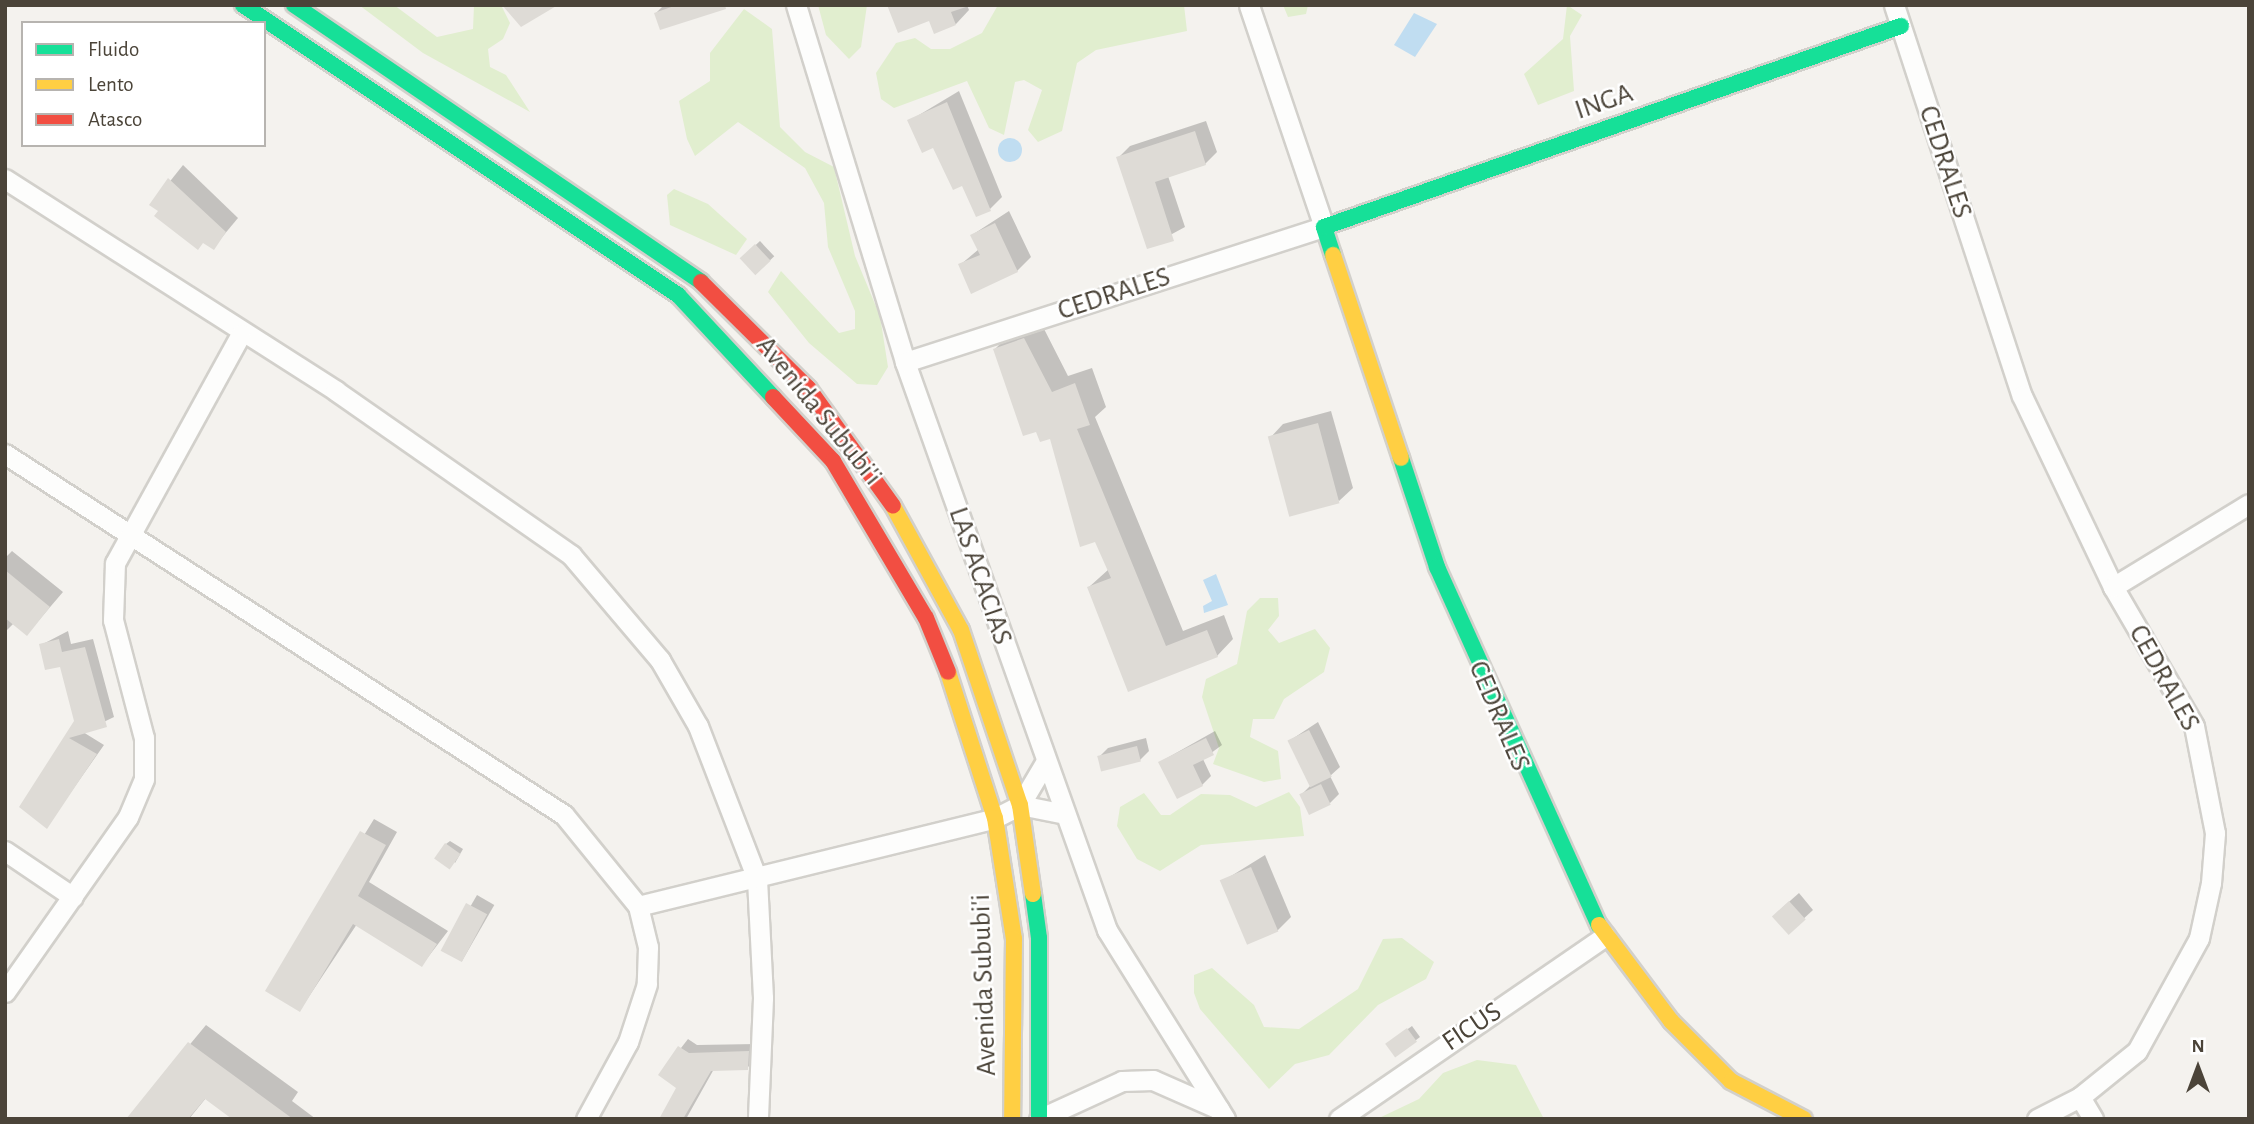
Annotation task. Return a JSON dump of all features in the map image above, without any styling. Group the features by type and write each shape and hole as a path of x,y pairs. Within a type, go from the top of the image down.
{"street":[{"name":"Avenida Sububi'i","path":"243,5 631,260 678,295 785,402 833,461 908,580 967,719 995,818 1014,939 1012,1119"},
{"name":"Avenida Sububi'i","path":"294,5 647,240 705,285 807,388 884,491 941,589 992,714 1020,805 1040,938 1039,1119"},
{"name":"LAS ACACIAS","path":"796,5 905,362 1107,930 1222,1114"},
{"name":"CEDRALES","path":"1249,5 1437,567 1502,727 1605,936 1671,1021 1731,1081 1804,1119"},
{"name":"CEDRALES","path":"1894,5 2022,396 2113,587 2194,726 2215,834 2211,883 2199,938 2176,991 2137,1051 2080,1097 2037,1119"},
{"name":"INGA","path":"1324,227 1901,26"},
{"path":"5,179 241,334 336,391 571,555 660,660 679,693 730,801 757,879 763,998 758,1119"},
{"name":"CEDRALES","path":"905,362 1324,227"},
{"path":"5,992 128,817 144,779 144,738 113,620 115,563 126,532 241,334"},
{"path":"5,454 564,815 638,906 647,984 628,1042 586,1119"},
{"path":"2113,587 2249,504"},
{"path":"638,906 757,879 995,818 1020,805 1046,761"},
{"path":"1020,805 1065,814"},
{"path":"5,851 73,897"},
{"name":"FICUS","path":"1339,1119 1605,936"},
{"path":"1039,1119 1122,1081 1153,1080 1222,1114"},
{"path":"2080,1097 2093,1119"}],"green space":[{"path":"359,5 394,5 437,37 473,29 474,5 501,5 510,23 503,39 488,49 490,67 506,75 530,112 423,53"},
{"path":"818,5 867,5 861,47 849,59 826,35"},
{"path":"998,5 1184,5 1187,31 1096,50 1077,63 1062,131 1038,142 1028,130 1042,90 1024,80 1015,82 1004,135 989,128 967,81 894,108 881,99 876,73 896,43 915,38 931,49 950,49 982,33"},
{"path":"1283,5 1308,5 1306,14 1288,17"},
{"path":"1567,5 1582,15 1570,36 1574,91 1538,105 1524,74 1563,39"},
{"path":"744,9 772,29 780,127 805,152 834,167 855,256 880,316 888,367 877,385 857,384 809,343 768,292 781,271 839,333 855,329 855,311 828,247 824,203 805,168 738,122 695,156 687,139 679,101 710,81 710,53"},
{"path":"674,189 708,204 747,239 736,255 670,225 667,195"},
{"path":"1260,598 1278,598 1279,616 1268,630 1279,643 1315,629 1330,648 1324,672 1284,699 1274,719 1253,719 1250,737 1278,751 1281,779 1264,782 1213,764 1219,748 1202,697 1206,679 1237,664 1247,611"},
{"path":"1289,792 1300,807 1304,836 1201,845 1160,871 1137,859 1117,826 1120,807 1144,793 1161,815 1170,815 1201,794 1230,795 1256,807"},
{"path":"1402,938 1434,962 1426,979 1378,1005 1329,1055 1295,1064 1269,1089 1200,1009 1194,993 1194,975 1212,968 1254,1005 1264,1027 1299,1029 1358,989 1383,939"},
{"path":"1477,1060 1516,1065 1544,1119 1377,1119 1419,1099 1443,1073"}],"water":[{"path":"1414,13 1437,24 1415,57 1394,45"},
{"path":"1010,138 1021,145 1022,150 1015,161 1010,162 999,155 998,150 1005,139"},
{"path":"1216,574 1228,605 1204,613 1203,606 1212,601 1203,580"}],"building":[{"path":"502,5 558,5 521,27"},
{"path":"677,5 725,5 726,9 660,30 654,13"},
{"path":"887,5 966,7 951,12 956,25 934,34 929,21 898,33"},
{"path":"947,102 991,211 976,217 962,186 953,190 933,148 922,153 907,120"},
{"path":"1195,131 1206,165 1155,182 1174,241 1147,249 1116,157"},
{"path":"168,178 226,232 214,250 203,243 198,250 154,216 158,211 149,205"},
{"path":"995,223 1018,272 971,294 958,264 980,255 970,235"},
{"path":"755,244 771,261 755,275 740,258"},
{"path":"1024,338 1052,392 1075,383 1090,425 1077,429 1166,646 1207,630 1218,657 1128,692 1087,587 1111,578 1095,542 1080,547 1050,439 1040,442 1036,432 1023,436 993,349"},
{"path":"1318,423 1339,503 1289,517 1268,436"},
{"path":"5,570 50,607 27,636 5,618"},
{"path":"59,639 62,652 85,647 107,727 69,738 97,754 47,829 19,807 74,721 60,667 45,670 39,644"},
{"path":"1309,730 1332,777 1310,787 1287,741"},
{"path":"1206,738 1214,755 1193,765 1203,786 1177,799 1158,762"},
{"path":"1137,746 1141,762 1101,771 1097,756"},
{"path":"1321,784 1331,805 1309,815 1299,794"},
{"path":"360,831 386,845 358,896 437,944 422,967 353,924 300,1012 265,991"},
{"path":"445,843 461,854 450,869 434,859"},
{"path":"1251,867 1278,931 1247,945 1220,880"},
{"path":"1789,901 1806,920 1789,935 1772,916"},
{"path":"466,903 487,914 462,962 441,951"},
{"path":"1407,1028 1417,1042 1395,1058 1385,1044"},
{"path":"188,1042 293,1119 232,1119 205,1099 188,1119 126,1119"},
{"path":"678,1046 689,1053 749,1051 748,1070 711,1071 683,1119 659,1119 676,1088 658,1075"}],"traffic: fast":[{"path":"243,5 678,295 773,397"},
{"path":"294,5 701,282"},
{"path":"1333,255 1324,227 1901,26"},
{"path":"1401,458 1437,567 1599,925"},
{"path":"1033,894 1039,938 1039,1119"}],"traffic: slow":[{"path":"1333,255 1401,458"},
{"path":"893,506 961,630 1020,805 1033,894"},
{"path":"948,672 995,818 1014,939 1012,1119"},
{"path":"1599,925 1671,1021 1731,1081 1804,1119"}],"traffic: jam":[{"path":"701,282 808,388 893,506"},
{"path":"773,397 833,461 926,618 948,672"}]}
